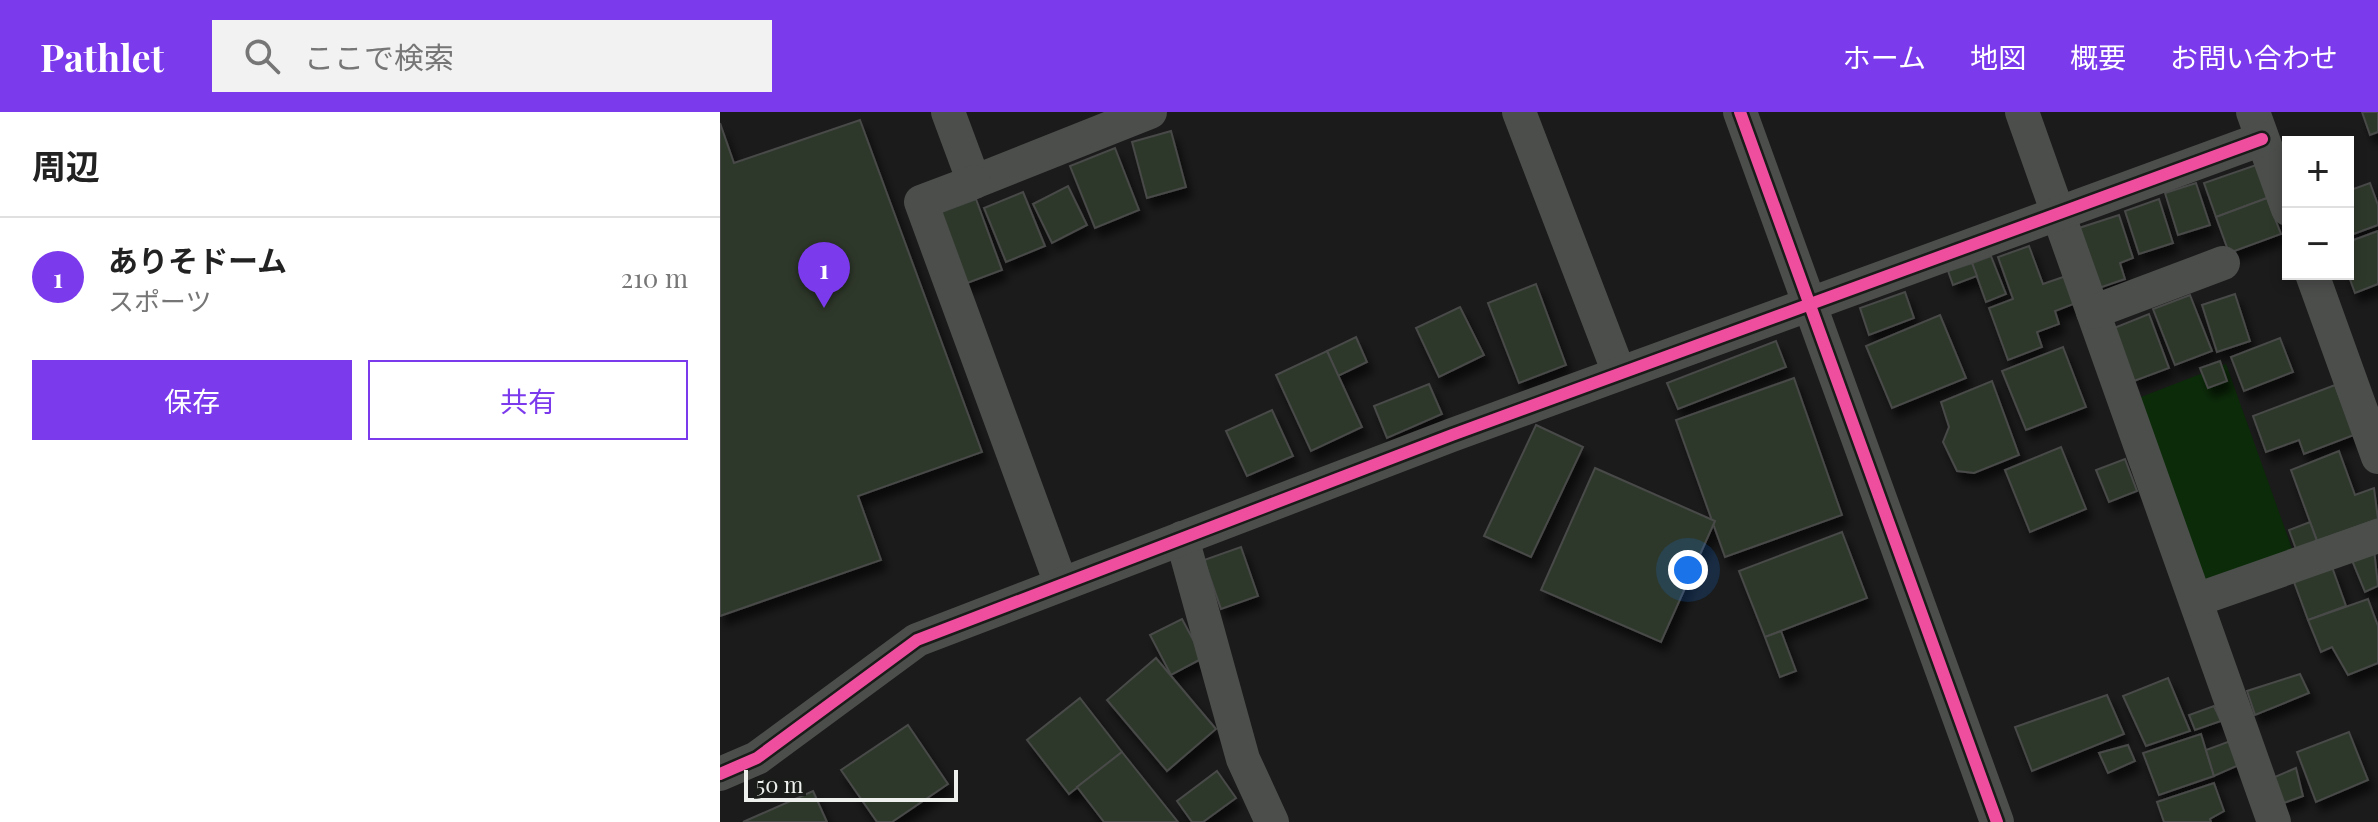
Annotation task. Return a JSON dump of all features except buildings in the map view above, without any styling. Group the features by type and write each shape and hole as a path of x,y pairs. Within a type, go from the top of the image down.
{"street":[{"path":"948,112 974,182"},
{"path":"1061,584 921,202 1150,112"},
{"path":"1519,112 1619,373"},
{"path":"1740,112 1997,822"},
{"path":"2022,112 2274,822"},
{"path":"720,774 757,758 917,640 1619,373 2057,212 2257,126 2288,208"},
{"path":"2093,312 2223,263"},
{"path":"2314,280 2378,457"},
{"path":"2196,600 2378,536"},
{"path":"1182,538 1243,759 1272,822"}],"green space":[{"path":"2226,364 2294,554 2212,584 2198,575 2136,399"}],"cycle path":[{"path":"1740,112 1997,822"},
{"path":"720,774 757,758 917,640 1452,435 2262,139"}],"place":[{"name":"ありそドーム","path":"824,308"}]}
